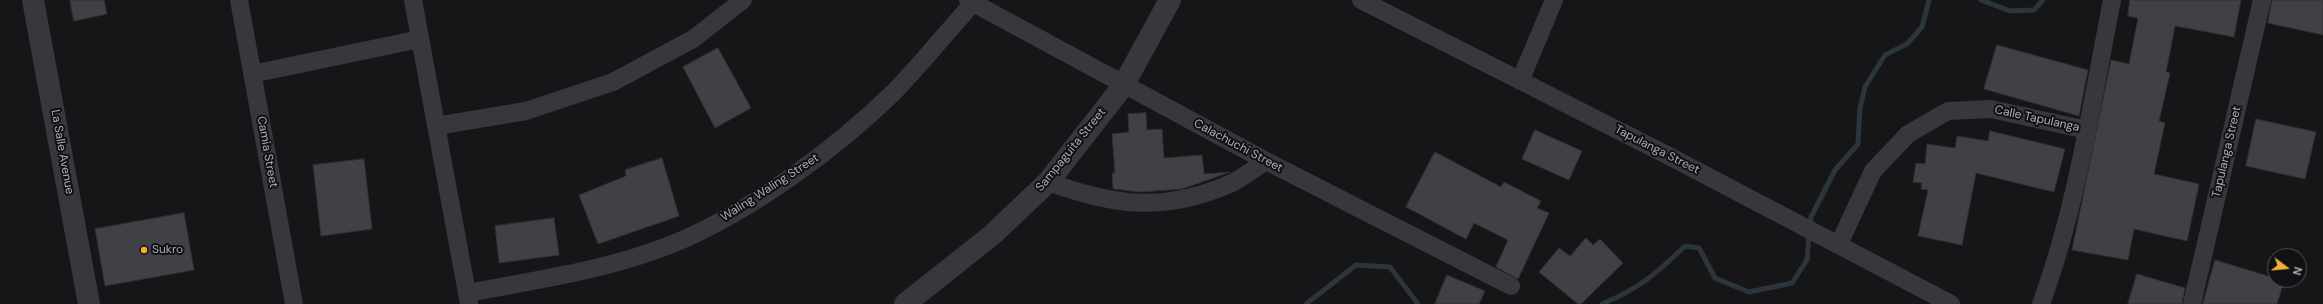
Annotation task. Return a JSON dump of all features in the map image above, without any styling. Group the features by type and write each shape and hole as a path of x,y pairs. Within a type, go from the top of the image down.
{"street":[{"name":"La Salle Avenue","path":"33,0 89,304"},
{"name":"Camia Street","path":"239,0 294,304"},
{"path":"413,0 468,298"},
{"path":"436,126 526,111 613,82 693,39 743,0"},
{"name":"Sampaguita Street","path":"905,304 992,235 1048,182 1123,86 1170,0"},
{"path":"1520,81 1554,0"},
{"name":"Calle Tapulanga","path":"2042,304 2061,248 2087,130 2112,0"},
{"name":"Tapulanga Street","path":"2192,304 2262,0"},
{"name":"Calachuchi Street","path":"971,2 1123,86 1511,286"},
{"name":"Waling Waling Street","path":"468,298 585,271 675,243 737,212 828,151 895,91 971,2"},
{"name":"Tapulanga Street","path":"1368,2 1520,81 1644,142 1952,304"},
{"path":"252,74 420,39"},
{"name":"Calle Tapulanga","path":"1839,244 1873,171 1908,134 1948,111 1991,109 2087,130"},
{"path":"1048,182 1085,195 1122,203 1161,203 1198,196 1234,182 1266,161"}],"building":[{"path":"70,0 104,0 107,14 74,21"},
{"path":"2130,0 2241,0 2234,37 2175,26 2166,72 2170,73 2159,121 2165,123 2154,174 2199,184 2187,241 2134,229 2128,260 2072,250 2111,60 2129,64 2138,18 2128,16"},
{"path":"2272,0 2323,0 2323,35 2268,23"},
{"path":"1997,45 2088,70 2079,116 1984,89"},
{"path":"718,48 751,108 715,128 683,67"},
{"path":"1146,113 1147,130 1162,129 1164,158 1202,155 1204,174 1230,172 1182,189 1140,192 1114,189 1112,173 1115,173 1112,134 1129,132 1128,114"},
{"path":"2256,119 2316,132 2305,179 2246,166"},
{"path":"1535,130 1582,151 1569,180 1522,159"},
{"path":"1990,131 2065,149 2054,192 1976,173 1962,245 1918,236 1928,190 1921,189 1922,183 1913,182 1916,163 1925,164 1927,144 1955,148 1957,136 1988,141"},
{"path":"1435,152 1501,187 1504,182 1541,201 1537,208 1549,213 1518,279 1496,267 1508,240 1474,223 1466,239 1406,207"},
{"path":"662,158 679,216 598,244 579,195 626,176 625,170"},
{"path":"364,159 372,229 321,236 313,165"},
{"name":"Sukro","path":"184,213 194,270 105,286 95,229"},
{"path":"554,218 559,255 499,263 495,226"},
{"path":"1586,238 1593,245 1600,239 1623,263 1581,304 1578,304 1539,272 1559,248 1570,256"},
{"path":"2215,260 2267,276 2267,288 2282,288 2277,304 2203,304"},
{"path":"2137,274 2185,288 2182,304 2128,304"},
{"path":"1447,275 1485,291 1479,304 1435,304"}],"waterway":[{"path":"1810,226 1811,217 1835,170 1858,144 1860,108 1865,87 1885,55 1907,44 1922,27 1929,0"},
{"path":"1981,0 2010,11 2034,10 2043,0"},
{"path":"1602,304 1647,280 1685,246 1699,248 1715,278 1749,292 1792,283 1807,260 1809,234"},
{"path":"1306,304 1356,265 1390,267 1418,304"}],"place":[{"name":"Sukro","path":"144,250"}]}
